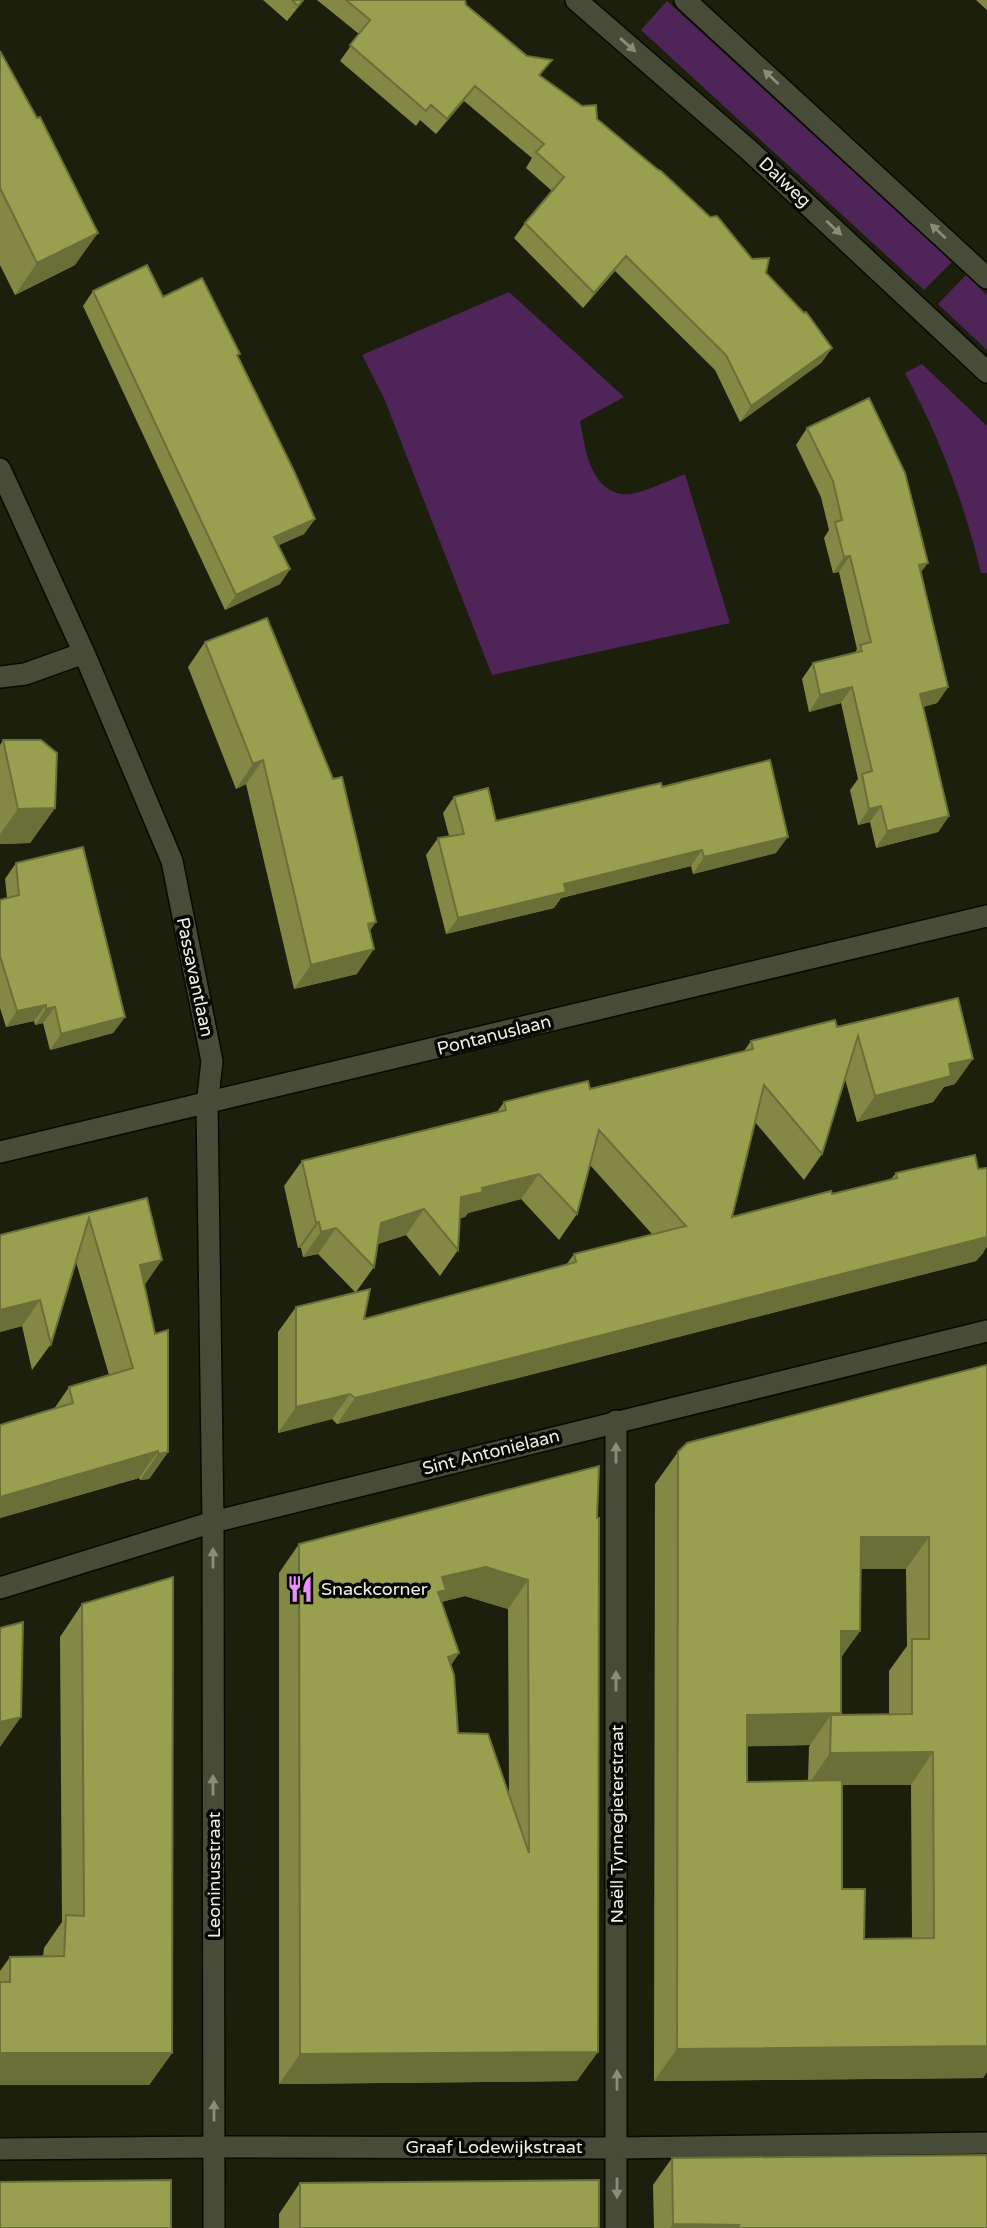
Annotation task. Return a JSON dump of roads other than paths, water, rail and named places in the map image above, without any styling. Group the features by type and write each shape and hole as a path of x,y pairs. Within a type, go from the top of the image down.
{"street":[{"name":"Dalweg","path":"576,0 750,151 987,372"},
{"path":"685,0 987,278"},
{"name":"Passavantlaan","path":"0,469 84,653 172,862 212,1060 207,1105 213,1522"},
{"path":"0,677 25,674 84,653"},
{"name":"Pontanuslaan","path":"0,1153 207,1105 716,978 987,916"},
{"name":"Sint Antonielaan","path":"0,1588 213,1522 987,1331"},
{"name":"Naëll Tynnegieterstraat","path":"616,2228 617,1421"},
{"name":"Leoninusstraat","path":"213,1522 214,2228"},
{"name":"Graaf Lodewijkstraat","path":"0,2149 617,2148 987,2143"}],"place":[{"name":"Snackcorner","path":"300,1589"}]}
